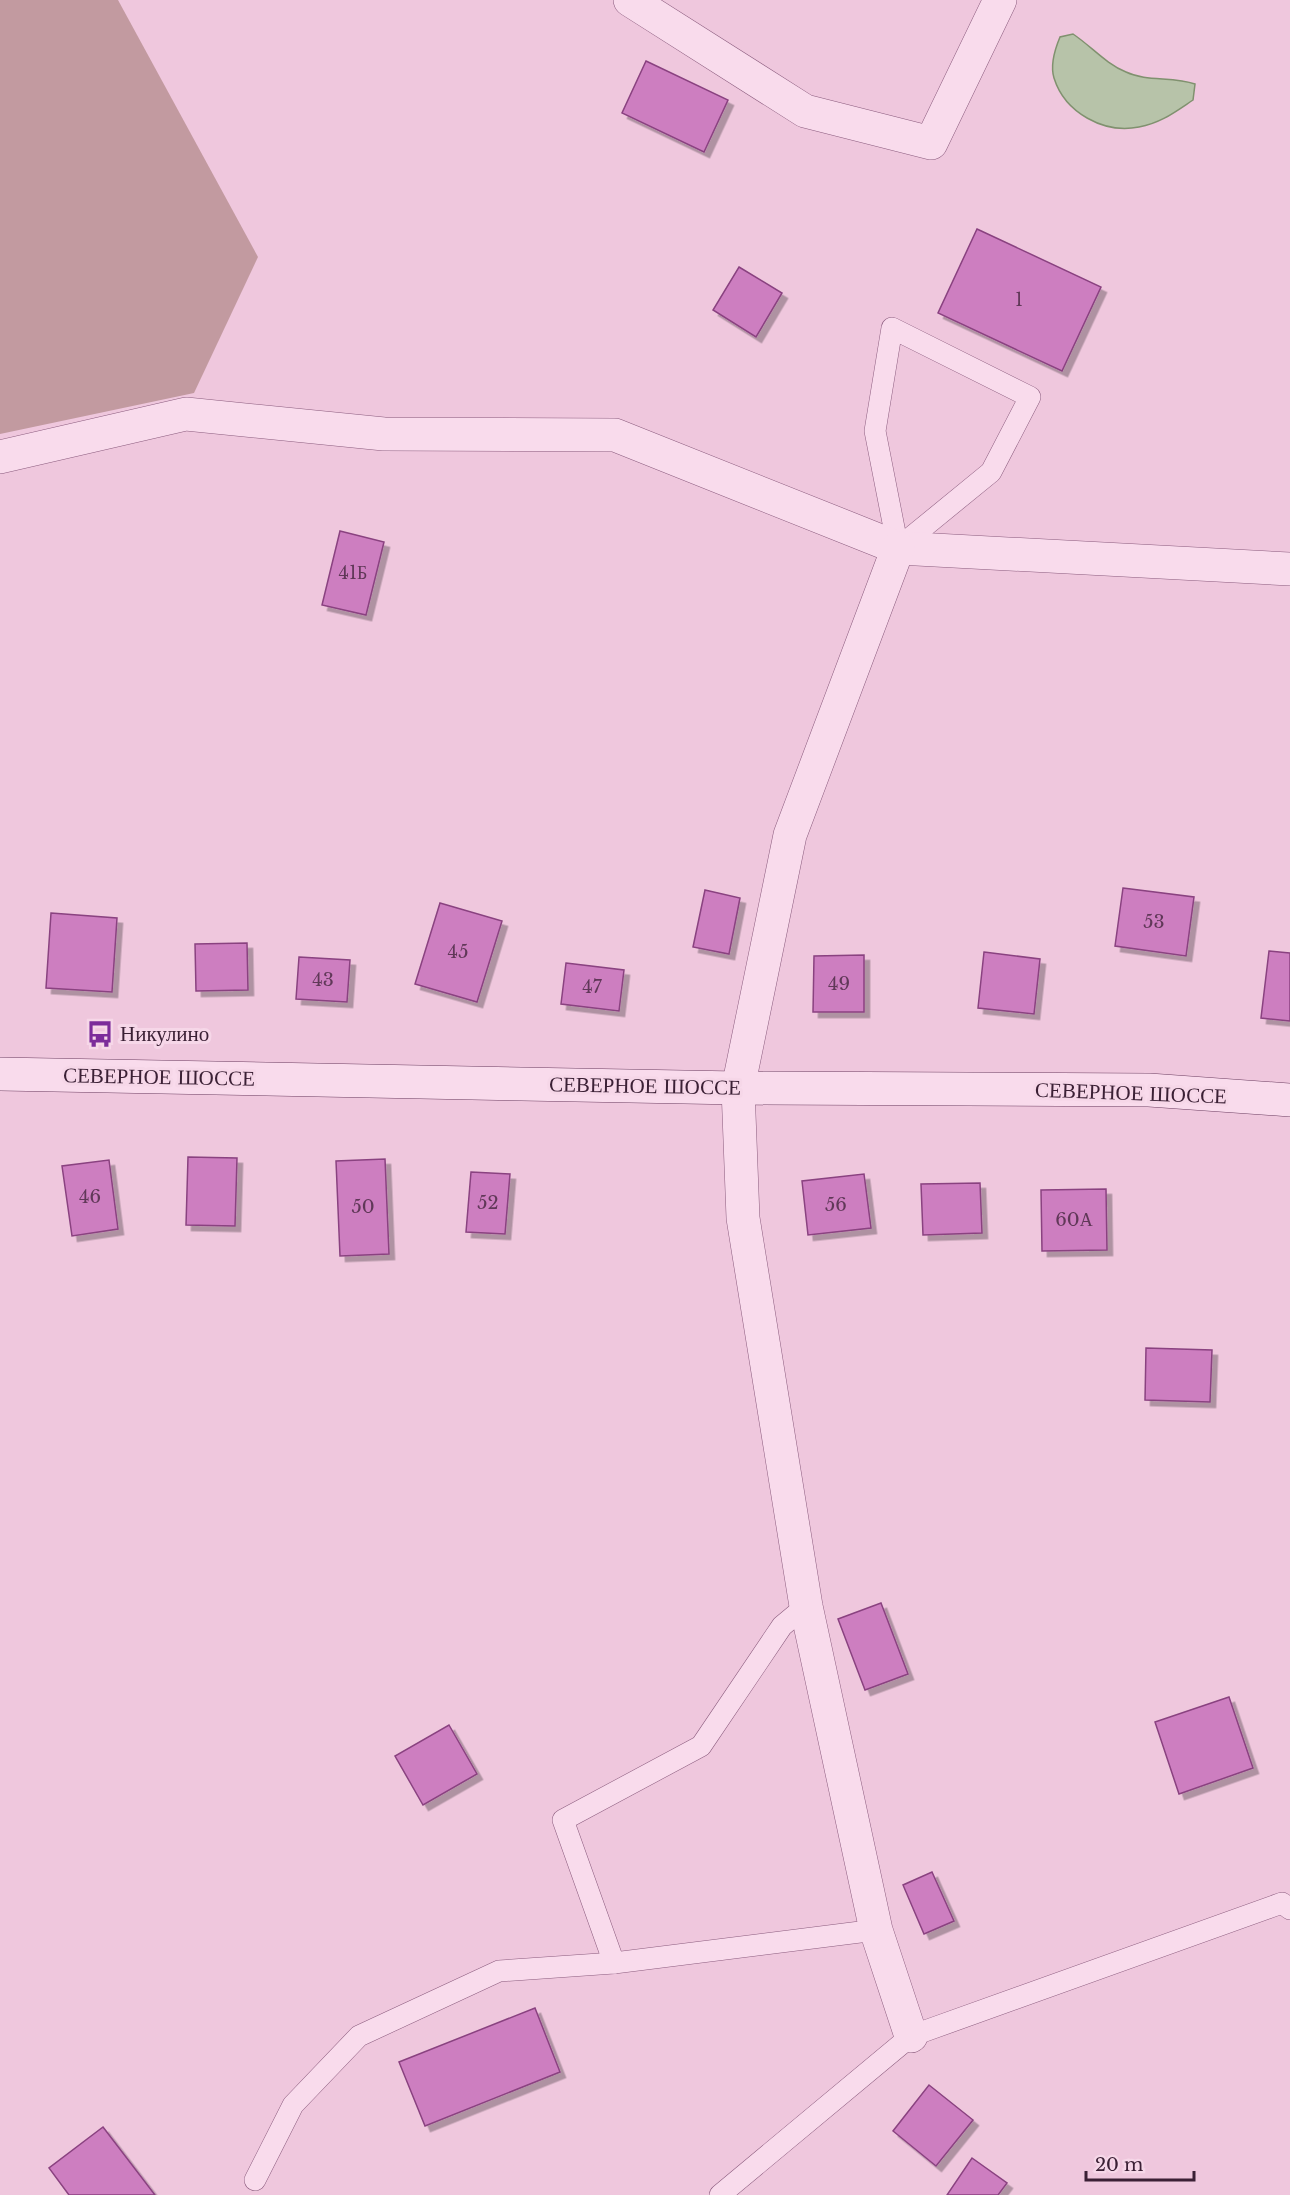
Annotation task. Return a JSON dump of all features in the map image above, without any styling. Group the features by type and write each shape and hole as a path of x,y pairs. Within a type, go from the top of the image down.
{"street":[{"path":"630,0 805,111 931,143 1000,0"},
{"path":"0,457 186,414 384,434 615,435 898,548 1290,569"},
{"path":"898,548 790,835 738,1088 743,1218 806,1606 876,1930 911,2036"},
{"name":"СЕВЕРНОЕ ШОССЕ","path":"0,1074 738,1088 1149,1090 1290,1100"}],"lane":[{"path":"892,328 1030,397 991,472 898,548 875,431 892,328"},
{"path":"614,1963 563,1820 701,1746 782,1626 806,1606"},
{"path":"720,2195 911,2036 1282,1903 1290,1909"},
{"path":"255,2180 293,2105 359,2036 499,1971 614,1963 876,1930"}],"shaded area":[{"path":"0,0 118,0 258,257 194,393 0,434"},
{"path":"1073,34 1126,72 1143,77 1195,84 1193,100 1161,120 1139,127 1112,127 1088,118 1076,111 1067,101 1059,90 1053,73 1054,57 1060,37"}],"building":[{"path":"646,61 728,100 704,152 622,113"},
{"path":"977,229 1101,287 1062,371 938,313"},
{"path":"739,267 782,293 756,337 713,310"},
{"path":"340,531 384,542 366,615 322,605"},
{"path":"1123,888 1194,897 1186,956 1115,946"},
{"path":"705,890 740,898 729,954 693,947"},
{"path":"440,903 502,921 477,1002 415,984"},
{"path":"51,913 117,918 112,992 46,988"},
{"path":"247,943 248,990 196,991 195,944"},
{"path":"1269,951 1290,953 1290,1021 1261,1018"},
{"path":"984,952 1040,959 1034,1014 978,1008"},
{"path":"864,955 864,1012 813,1012 814,956"},
{"path":"299,957 350,960 347,1002 296,999"},
{"path":"566,963 624,970 619,1011 561,1004"},
{"path":"188,1157 237,1158 235,1226 186,1225"},
{"path":"385,1159 389,1254 340,1256 336,1161"},
{"path":"109,1160 118,1229 72,1236 62,1166"},
{"path":"471,1172 510,1174 505,1234 466,1232"},
{"path":"864,1174 871,1228 808,1235 802,1181"},
{"path":"980,1183 982,1233 923,1235 921,1184"},
{"path":"1106,1189 1107,1250 1042,1251 1041,1190"},
{"path":"1146,1348 1212,1350 1210,1402 1145,1400"},
{"path":"881,1603 908,1674 865,1690 838,1619"},
{"path":"1229,1697 1253,1768 1179,1794 1155,1722"},
{"path":"449,1725 477,1774 423,1805 395,1756"},
{"path":"932,1872 954,1921 924,1934 903,1885"},
{"path":"535,2008 560,2072 425,2126 399,2062"},
{"path":"929,2085 973,2120 936,2166 893,2131"},
{"path":"103,2127 155,2195 69,2195 49,2168"},
{"path":"972,2158 1007,2183 998,2195 947,2195"}],"place":[{"name":"Никулино","path":"100,1034"}]}
